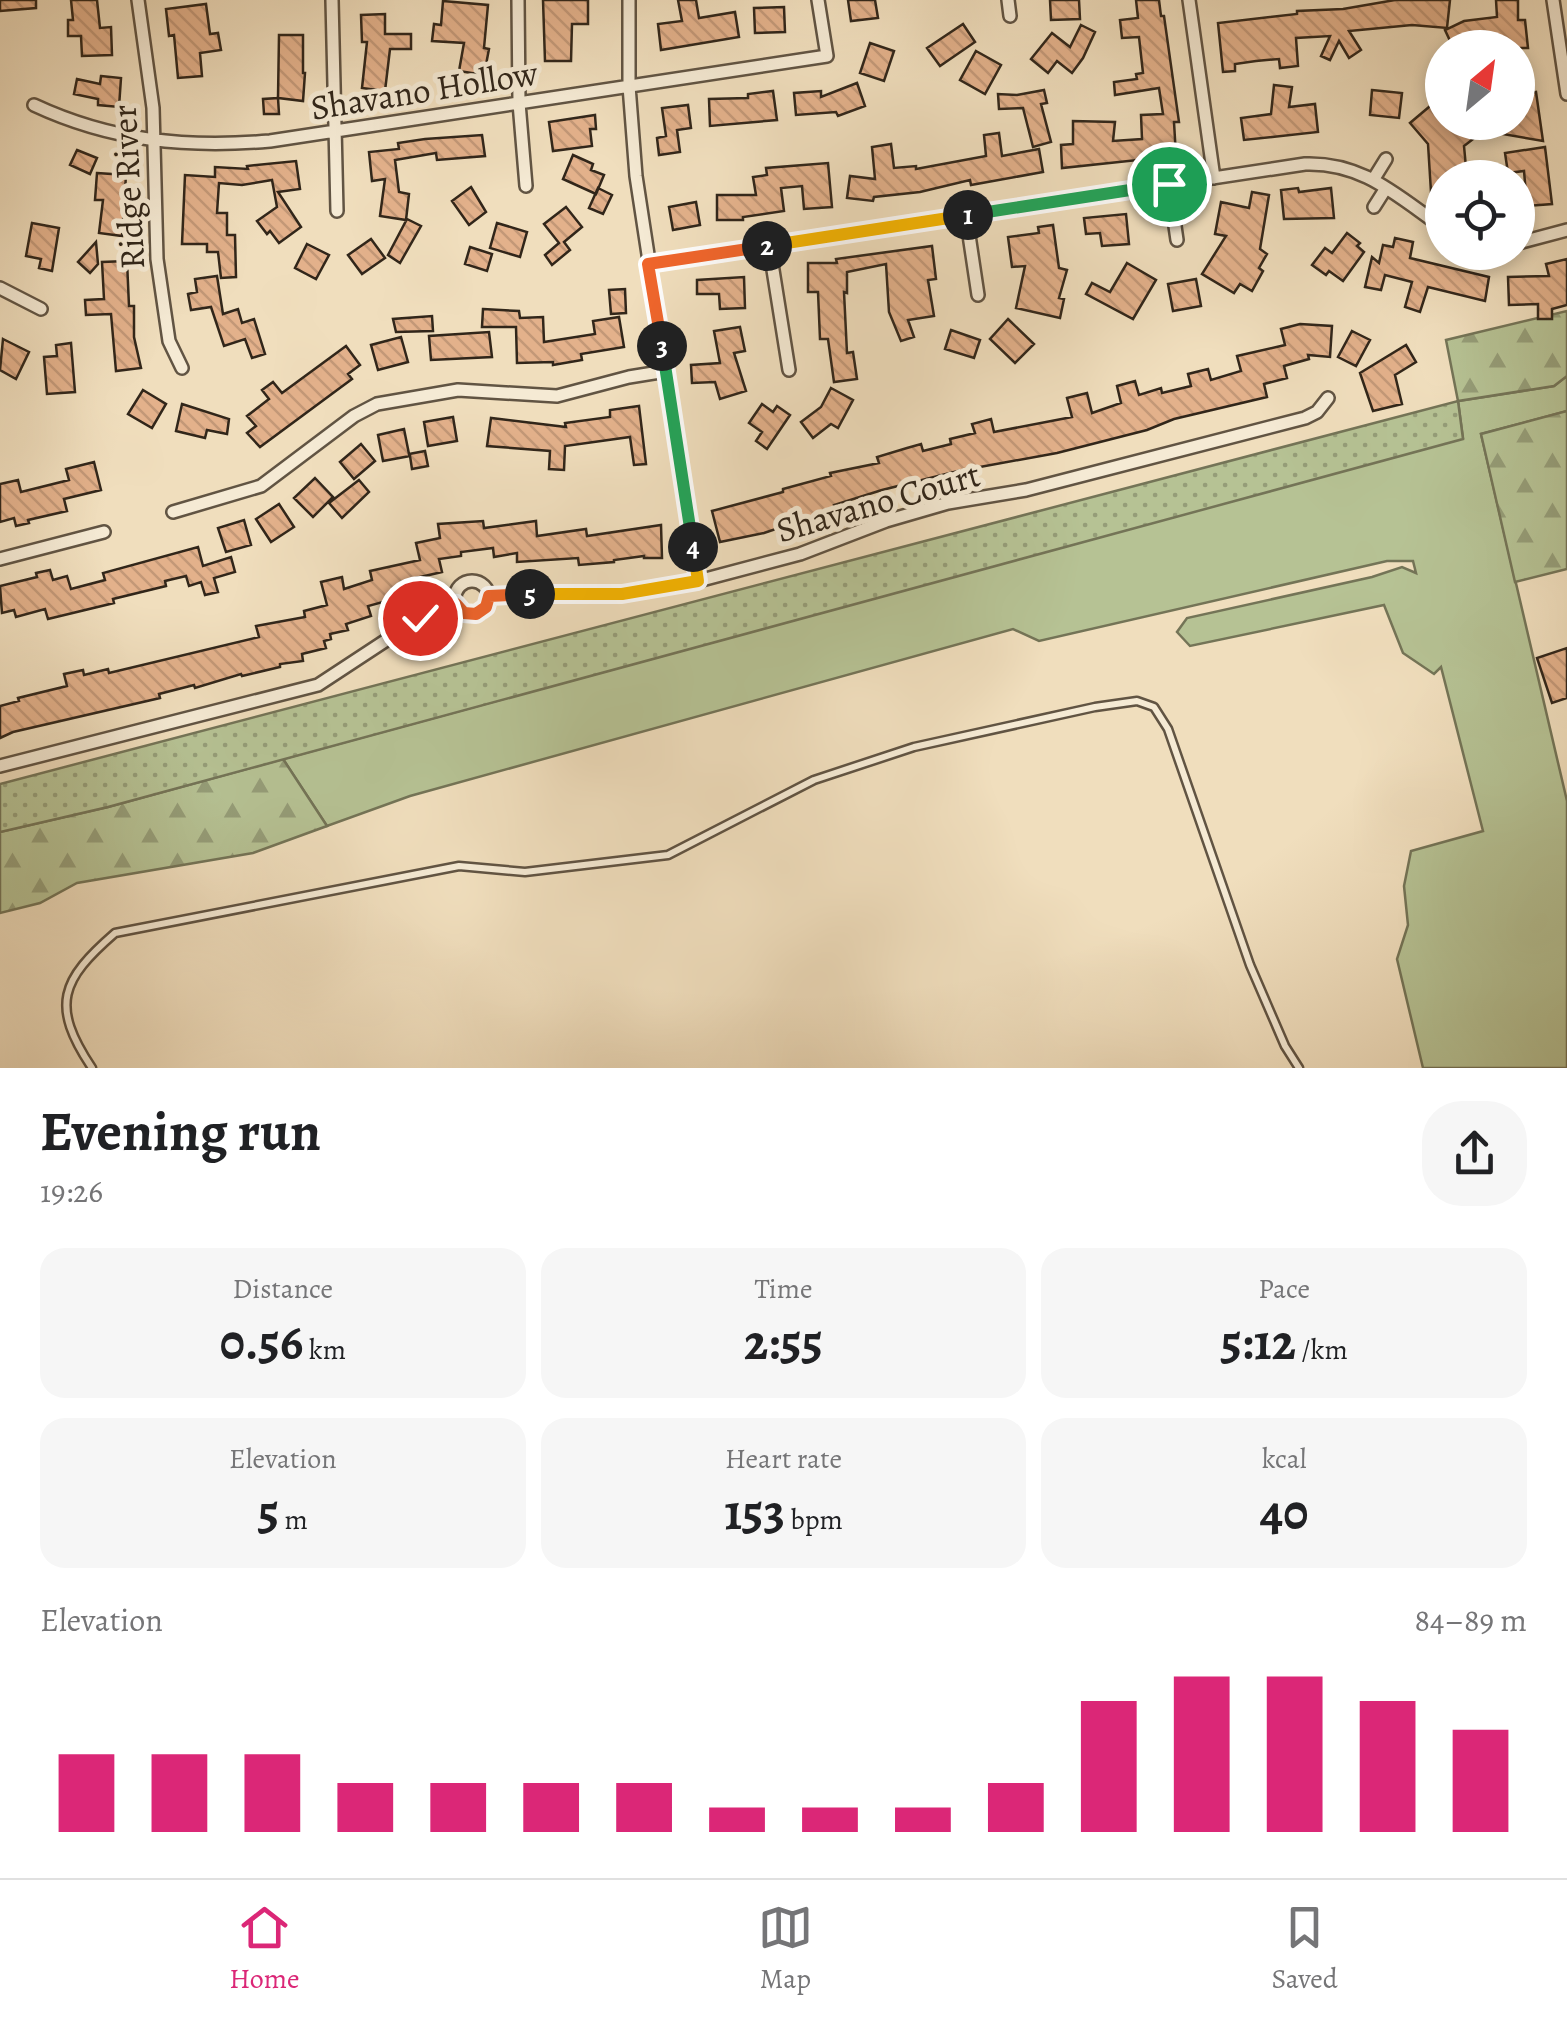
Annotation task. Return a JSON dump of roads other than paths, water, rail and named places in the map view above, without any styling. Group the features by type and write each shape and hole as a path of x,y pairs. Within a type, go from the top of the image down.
{"street":[{"name":"Ridge River","path":"138,0 155,142 157,259 169,341 182,368"},
{"path":"332,0 336,211"},
{"path":"518,0 519,103 526,186"},
{"path":"629,0 636,176 698,581"},
{"name":"Shavano Hollow","path":"34,105 90,128 155,142 214,146 335,131 827,56 818,0"},
{"path":"1008,0 1010,16"},
{"path":"1190,0 1214,178"},
{"path":"1553,0 1567,94"},
{"path":"1373,180 1386,160"},
{"path":"648,264 1325,163 1344,166 1373,180 1425,215"},
{"path":"1169,184 1178,240"},
{"path":"1374,207 1386,188"},
{"path":"966,215 978,295"},
{"path":"1535,238 1567,230"},
{"path":"770,245 788,370"},
{"path":"0,288 41,309"},
{"path":"173,512 262,486 354,416 377,404 458,390 557,396 666,371"},
{"name":"Shavano Court","path":"489,596 622,594 698,581 800,554 886,521 948,503 1026,490 1305,418 1317,412 1328,398"},
{"path":"0,559 104,532"},
{"name":"Shavano Court","path":"465,582 483,585 489,596 486,607 476,614 464,613 456,604 457,591 465,582"},
{"name":"Shavano Court","path":"0,766 296,693 318,685 420,618 456,604"}],"lane":[{"path":"92,1068 73,1038 66,989 81,962 115,933 459,866 525,872 668,855 814,780 914,747 1137,701 1154,706 1168,729 1250,965 1285,1046 1299,1068"}]}
